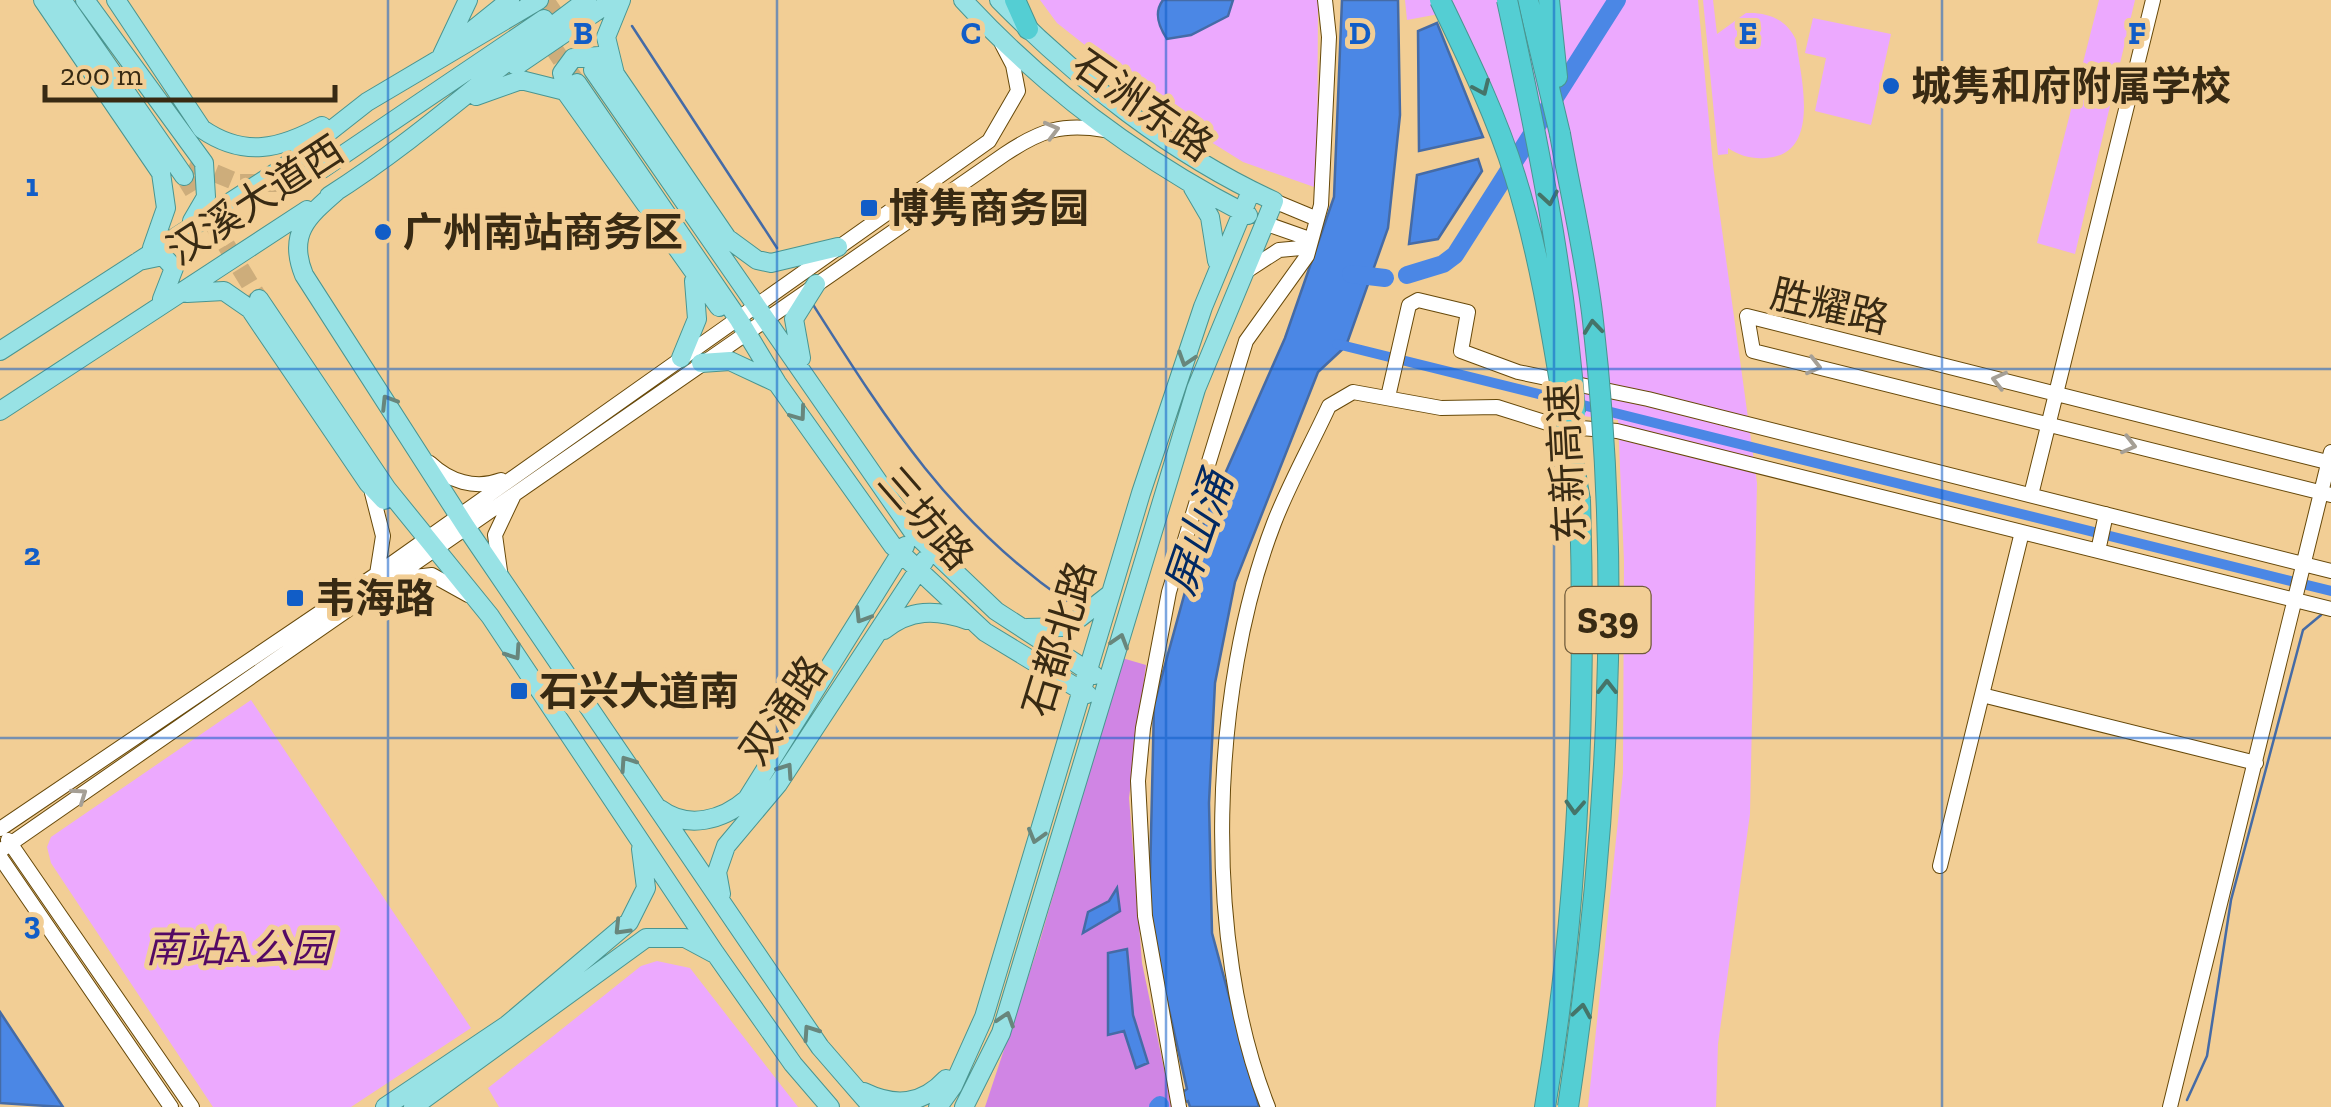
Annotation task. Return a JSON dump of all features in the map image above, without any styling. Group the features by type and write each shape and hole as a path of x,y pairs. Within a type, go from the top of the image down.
{"highway":[{"path":"1015,0 1028,29"},
{"path":"1440,0 1486,97 1516,177 1538,268 1580,500"},
{"name":"东新高速","path":"1508,0 1543,164 1568,314 1580,500 1584,639 1568,926 1546,1107"},
{"name":"东新高速","path":"1528,0 1560,134 1593,320 1608,585 1606,758 1586,982 1568,1107"},
{"path":"1549,0 1560,134"}],"main road":[{"path":"85,0 190,163"},
{"path":"116,0 202,128 236,146 274,147 295,141 367,102"},
{"path":"442,56 468,0"},
{"path":"442,56 510,0"},
{"name":"汉溪大道西","path":"0,351 152,248 283,168 367,102 540,0"},
{"path":"288,183 322,169 526,30 583,0"},
{"name":"汉溪大道西","path":"0,411 159,303 338,190 466,100 506,60 583,0"},
{"path":"466,100 613,0"},
{"path":"615,74 606,37 621,0"},
{"name":"石洲东路","path":"963,0 999,39 1105,130 1264,223"},
{"name":"石洲东路","path":"999,0 1028,29 1172,142 1274,202"},
{"path":"48,1 158,142 207,175 206,197 188,228"},
{"path":"48,1 161,173 166,208 152,248"},
{"path":"743,326 715,303 690,271 572,89 562,72 573,58 599,56 615,74 727,238 744,252 781,263 838,254"},
{"name":"三坊路","path":"593,70 806,372 912,532 996,611 1108,682"},
{"path":"466,100 521,80 572,89"},
{"name":"三坊路","path":"572,89 743,326 777,384 900,554 981,628 1100,702"},
{"path":"190,163 202,146 202,128"},
{"path":"1157,162 1174,163 1178,154 1172,142"},
{"path":"1188,182 1210,216 1218,267"},
{"path":"338,190 298,230 298,260 506,586 831,1060 872,1107"},
{"name":"石都北路","path":"938,1107 972,1047 1080,690 1203,307 1251,191"},
{"name":"石都北路","path":"964,1107 986,1068 1030,945 1100,702 1224,313 1274,202"},
{"path":"135,262 162,256 174,268 174,278 159,303"},
{"path":"682,358 698,309 690,271"},
{"path":"806,372 794,319 816,284"},
{"path":"159,303 197,289 224,291 240,300 368,483 432,540"},
{"path":"260,298 387,489 486,611 714,954 827,1105"},
{"path":"1203,307 1214,298 1221,301 1224,313"},
{"path":"701,362 730,360 777,384"},
{"name":"双涌路","path":"656,806 680,819 706,820 732,811 747,799 912,532"},
{"name":"双涌路","path":"729,913 717,872 726,846 778,784 932,550"},
{"path":"1118,571 1120,581 1129,585 1142,574"},
{"path":"1021,628 1068,628 1113,591"},
{"path":"486,611 504,605 565,672"},
{"path":"876,636 899,618 928,612 1001,630 1002,619 996,611"},
{"path":"1048,794 1058,785 1070,793 1070,801"},
{"path":"385,1107 508,1026 630,922 646,888 639,839"},
{"path":"413,1107 646,938 685,938 714,954"},
{"path":"972,1047 970,1070 974,1073 986,1068"},
{"path":"850,1084 875,1098 899,1104 916,1102 934,1092 972,1047"},
{"path":"806,1080 828,1077 831,1060"}],"street":[{"path":"1179,1107 1145,916 1138,781 1153,661 1168,592 1246,341 1306,256 1321,205 1329,37 1326,0"},
{"path":"2031,496 2153,0"},
{"path":"421,454 442,474 466,483 516,482 701,362 990,140 1018,91 1013,65 999,39"},
{"path":"762,312 816,284 838,254 1042,130 1058,126 1105,130"},
{"path":"990,140 1001,142 1005,154"},
{"name":"石洲东路","path":"1274,202 1310,216"},
{"name":"石洲东路","path":"1241,276 1263,258 1303,243 1264,223"},
{"path":"1388,397 1409,305 1418,300 1468,312 1462,351 1518,372 1648,399 2331,571"},
{"name":"胜耀路","path":"2326,494 1753,351 1747,316 2330,459"},
{"path":"4,851 682,358 743,326"},
{"path":"1268,1107 1246,1034 1226,895 1224,766 1234,679 1274,524 1329,406 1354,392 1440,408 1497,407 1557,426 1617,431 2331,609"},
{"path":"2170,1107 2304,564 2326,494 2330,459"},
{"path":"506,586 495,535 516,482"},
{"path":"368,483 382,523 379,579"},
{"path":"2098,551 2106,514"},
{"path":"1940,866 2022,532"},
{"path":"192,1107 4,851 0,828 379,579 432,574 486,611"},
{"path":"1982,695 2256,763"},
{"path":"44,904 171,1107"}],"green space":[{"path":"1040,0 1318,0 1317,188 1243,162 1195,132 1057,23"},
{"path":"1405,0 1698,0 1713,165 1757,483 1750,814 1718,1044 1716,1107 1588,1107 1623,773 1624,561 1618,420 1556,413 1525,241 1496,141 1439,14 1407,20"},
{"path":"1703,0 1713,0 1717,34 1746,13 1754,13 1782,22 1796,40 1804,111 1795,143 1784,153 1755,158 1728,148 1728,154 1718,155"},
{"path":"2099,0 2135,0 2075,254 2037,243"},
{"path":"1813,18 1891,34 1871,125 1815,111 1826,58 1805,53"},
{"name":"南站A公园","path":"251,700 471,1028 351,1107 213,1107 51,863 47,847 51,837"},
{"path":"657,961 690,968 798,1107 499,1107 488,1088 641,966"}],"shaded area":[{"path":"1122,658 1146,665 1129,798 1142,963 1172,1107 985,1107 1039,944"}],"water":[{"path":"1163,0 1233,0 1228,16 1191,35 1167,39 1158,20"},
{"path":"1342,0 1398,0 1400,115 1388,228 1346,346 1318,372 1235,582 1215,683 1209,803 1212,933 1259,1107 1190,1107 1188,1101 1182,1103 1180,1094 1187,1089 1149,922 1154,705 1205,519 1285,338 1334,197"},
{"path":"1437,23 1483,137 1419,151 1418,31"},
{"path":"1478,159 1482,171 1438,239 1409,244 1417,175"},
{"path":"1117,888 1120,911 1083,933 1088,912 1109,901"},
{"path":"1127,949 1133,1015 1148,1063 1136,1068 1124,1031 1108,1035 1108,953"},
{"path":"0,1012 63,1107 0,1103"}],"waterway":[{"path":"1407,275 1443,264 1455,255 1617,0"},
{"path":"632,26 777,248"},
{"path":"1351,274 1385,278"},
{"path":"812,303 923,466 988,537 1066,601"},
{"path":"1337,344 2331,591"},
{"path":"2187,1100 2207,1056 2231,900 2303,630 2321,615"}],"tunnel":[{"path":"521,0 577,83"},
{"path":"545,0 590,66"},
{"path":"190,163 239,183 288,183"},
{"path":"184,176 259,299"}],"place":[{"name":"城隽和府附属学校","path":"1891,86"},
{"name":"博隽商务园","path":"869,208"},
{"name":"广州南站商务区","path":"383,232"},
{"name":"韦海路","path":"295,598"},
{"name":"石兴大道南","path":"519,691"}],"water label":[{"name":"屏山涌","path":"1198,533"}]}
